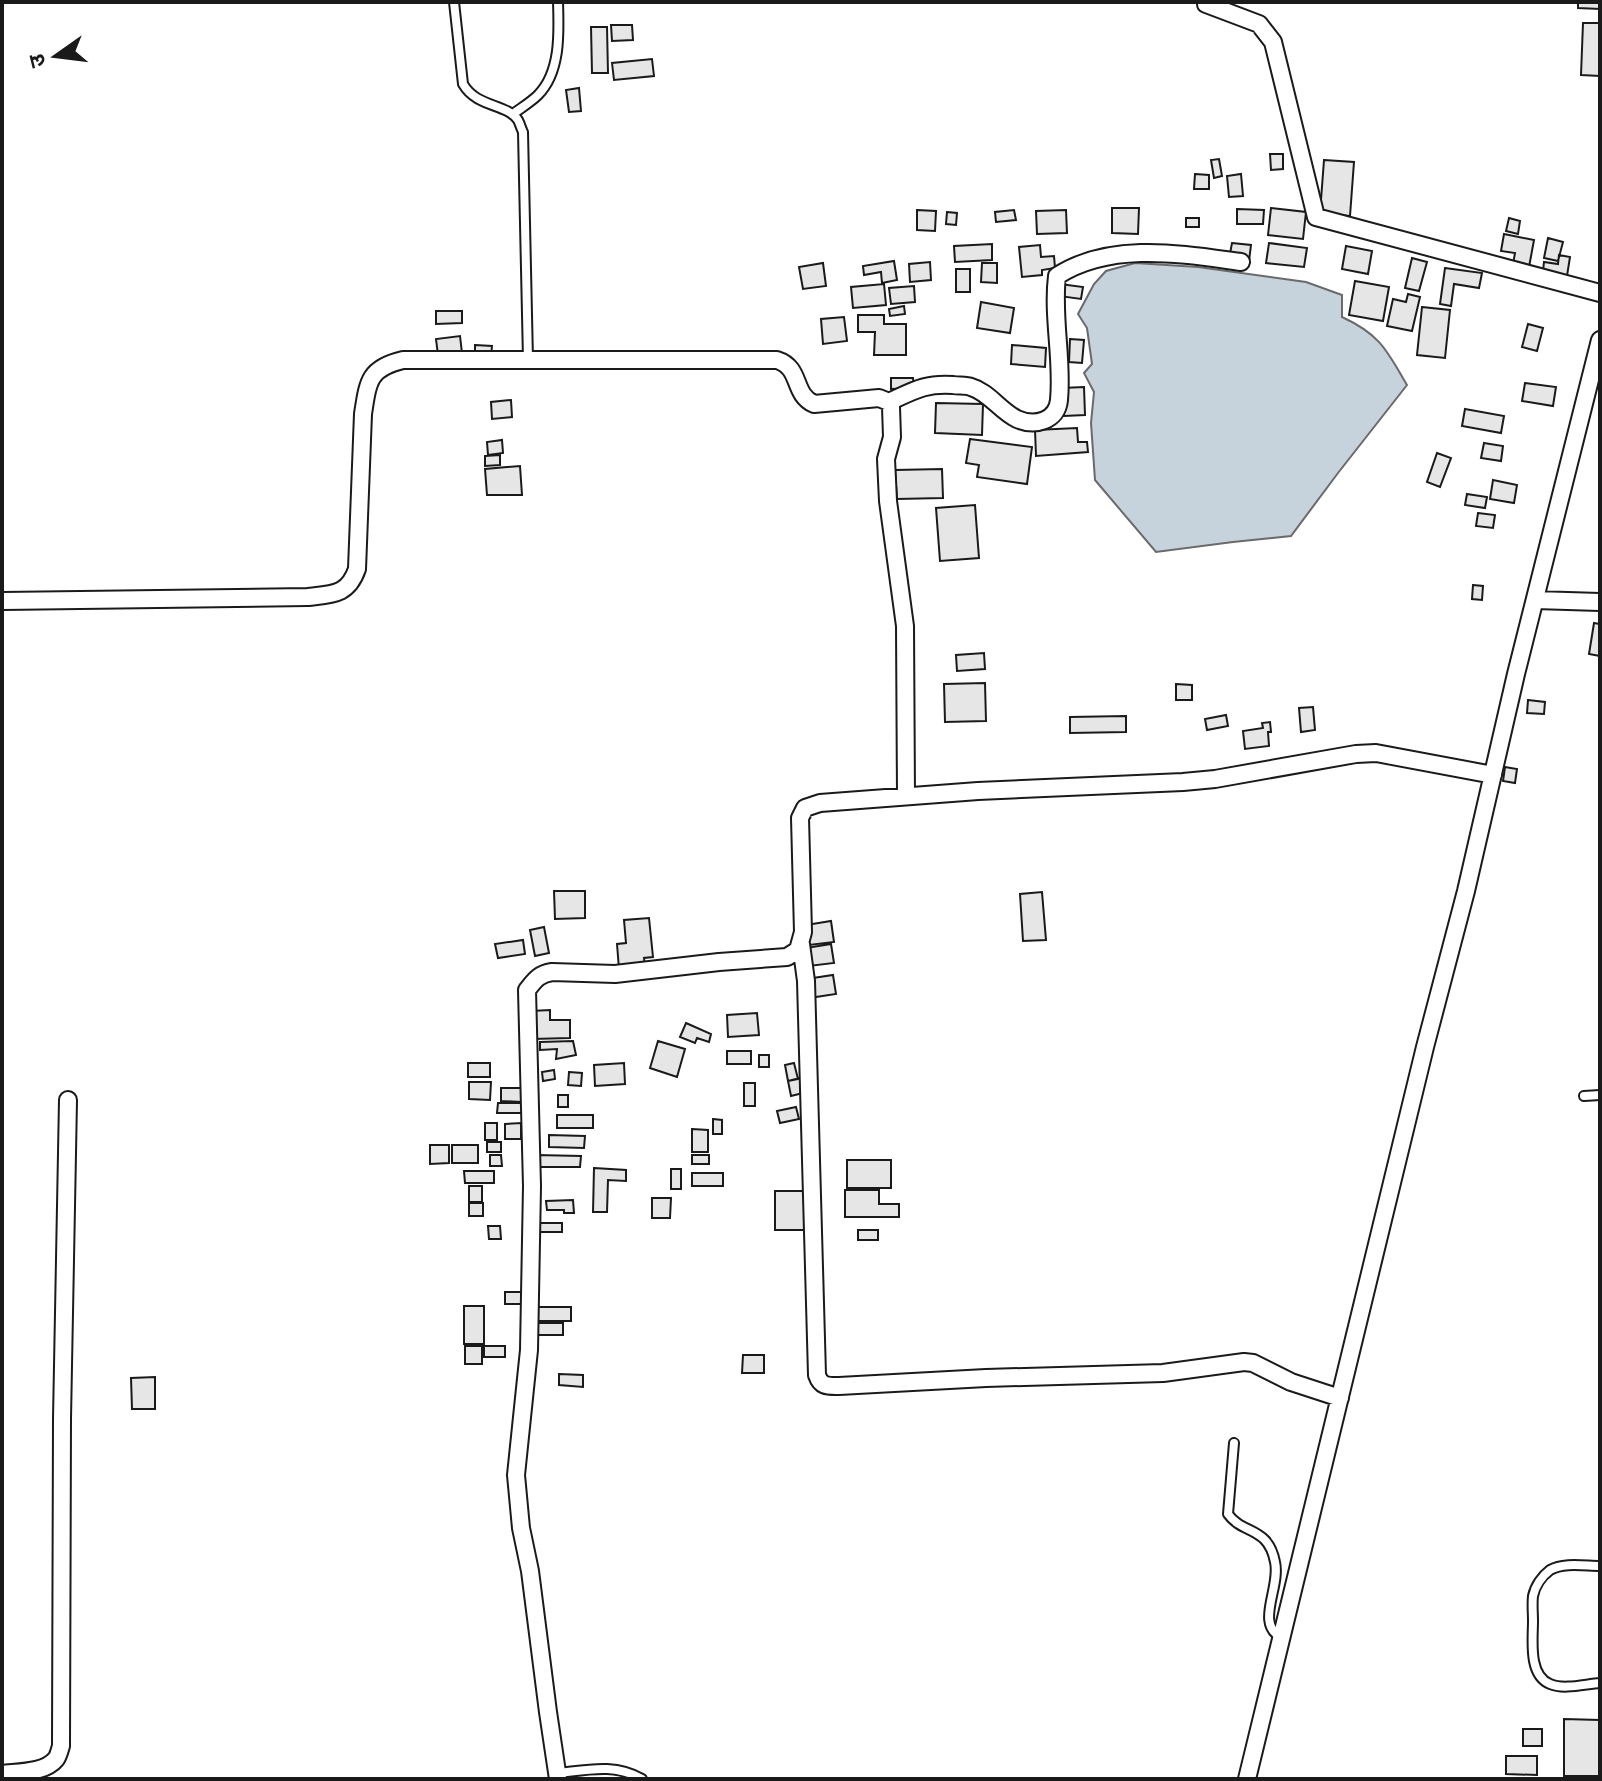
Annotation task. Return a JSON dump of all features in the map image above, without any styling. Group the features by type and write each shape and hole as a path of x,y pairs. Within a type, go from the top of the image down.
{"street":[{"path":"1206,2 1259,24 1273,42 1316,217 1600,293"},
{"path":"2,601 308,597 338,592 348,587 357,569 366,393 371,379 386,364 403,360 777,360 791,368 802,396 814,404 879,398 889,402 918,387 937,384 972,387 1016,419 1038,422 1056,412 1059,401 1057,276 1082,263 1118,255 1172,253 1241,262"},
{"path":"1247,1779 1600,340"},
{"path":"889,402 892,437 886,459 888,501 905,626 906,796"},
{"path":"1535,600 1600,602"},
{"path":"1340,1398 1244,1362 1163,1373 822,1385 817,1375 806,981 801,944 802,813 810,805 820,803 1215,779 1356,754 1376,753 1493,775"},
{"path":"558,1776 516,1475 529,1350 532,1186 527,990 542,973 615,974 774,959 793,954 801,944"},
{"path":"2,1774 49,1765 57,1758 61,1746 68,1100"}],"lane":[{"path":"454,2 463,84 468,93 478,100 513,114 523,132 528,361"},
{"path":"513,114 538,95 553,69 559,26 558,2"},
{"path":"1584,1096 1600,1095"},
{"path":"1234,1443 1228,1514 1234,1521 1257,1532 1272,1550 1277,1574 1269,1625 1274,1634 1282,1639"},
{"path":"1600,1566 1551,1569 1539,1580 1533,1594 1533,1655 1542,1679 1551,1685 1600,1683"},
{"path":"558,1776 616,1768 642,1779"}],"shaded area":[{"path":"1135,263 1198,267 1306,282 1342,295 1342,317 1374,337 1388,353 1407,385 1291,536 1156,552 1095,480 1091,423 1094,392 1084,373 1092,364 1087,328 1078,314 1094,284 1106,271"}],"building":[{"path":"1578,2 1600,2 1600,9 1578,8"},
{"path":"1583,23 1600,23 1600,76 1581,75"},
{"path":"611,25 632,25 633,40 612,41"},
{"path":"591,27 607,27 608,73 592,73"},
{"path":"652,59 654,76 614,80 612,63"},
{"path":"579,88 581,111 569,112 566,90"},
{"path":"1270,154 1283,154 1283,169 1271,170"},
{"path":"1219,159 1222,176 1214,178 1211,160"},
{"path":"1324,160 1354,162 1350,216 1320,213"},
{"path":"1195,174 1209,175 1209,189 1194,189"},
{"path":"1241,174 1243,196 1229,197 1227,176"},
{"path":"1112,208 1139,208 1138,234 1112,233"},
{"path":"1271,208 1306,212 1303,239 1268,235"},
{"path":"1237,209 1264,210 1263,224 1237,224"},
{"path":"917,210 936,211 935,231 917,230"},
{"path":"1014,210 1016,220 996,222 995,212"},
{"path":"1066,210 1067,233 1037,234 1036,211"},
{"path":"947,212 957,213 956,225 946,224"},
{"path":"1186,218 1199,218 1199,227 1186,227"},
{"path":"1509,218 1520,221 1518,234 1506,231"},
{"path":"1504,234 1534,240 1529,267 1513,264 1515,253 1501,251"},
{"path":"1548,238 1563,242 1558,261 1544,258"},
{"path":"1232,243 1251,245 1249,261 1229,259"},
{"path":"1269,243 1307,248 1304,267 1266,263"},
{"path":"992,244 992,260 955,262 954,246"},
{"path":"1040,245 1041,257 1054,256 1055,268 1042,270 1042,275 1022,277 1019,247"},
{"path":"1346,246 1372,251 1368,274 1342,269"},
{"path":"1559,255 1570,257 1567,276 1543,271 1544,262 1558,264"},
{"path":"1412,258 1427,262 1419,291 1405,288"},
{"path":"894,261 897,280 882,283 881,272 864,275 863,266"},
{"path":"930,262 931,280 910,282 909,264"},
{"path":"823,263 826,286 803,289 799,267"},
{"path":"982,263 997,263 997,283 981,282"},
{"path":"1445,268 1482,273 1479,288 1454,284 1451,306 1440,304"},
{"path":"956,269 970,269 970,292 956,292"},
{"path":"1355,281 1389,287 1383,321 1349,315"},
{"path":"884,284 886,305 853,308 851,287"},
{"path":"1060,284 1083,287 1081,299 1059,296"},
{"path":"914,286 915,302 891,304 889,288"},
{"path":"1408,294 1420,297 1412,331 1387,326 1393,299 1406,302"},
{"path":"981,302 1014,308 1010,333 977,328"},
{"path":"904,306 905,314 890,316 889,309"},
{"path":"1422,307 1450,310 1445,358 1417,355"},
{"path":"436,311 462,311 462,323 436,324"},
{"path":"858,315 884,315 884,324 906,324 906,355 874,355 875,332 858,332"},
{"path":"844,317 847,341 823,344 821,319"},
{"path":"1528,324 1543,328 1537,351 1522,347"},
{"path":"460,336 462,353 438,355 436,339"},
{"path":"1070,339 1084,340 1082,363 1069,362"},
{"path":"475,345 492,346 491,357 475,356"},
{"path":"1012,345 1046,348 1045,367 1011,364"},
{"path":"891,378 913,378 914,388 891,389"},
{"path":"1525,383 1556,387 1553,406 1522,401"},
{"path":"1084,387 1085,415 1064,416 1062,388"},
{"path":"511,400 512,417 492,419 491,402"},
{"path":"936,403 983,404 982,435 935,433"},
{"path":"1465,409 1504,416 1501,433 1462,426"},
{"path":"1077,428 1078,442 1087,442 1088,452 1036,456 1035,430"},
{"path":"970,439 1032,447 1027,484 977,477 979,465 966,463"},
{"path":"502,440 503,453 488,455 487,442"},
{"path":"1484,443 1503,446 1501,461 1481,458"},
{"path":"1437,453 1451,458 1440,487 1427,482"},
{"path":"500,455 500,465 485,466 485,456"},
{"path":"520,466 522,495 487,495 485,469"},
{"path":"942,469 943,498 897,499 895,470"},
{"path":"1493,480 1517,485 1514,503 1490,499"},
{"path":"1467,494 1487,497 1485,508 1465,505"},
{"path":"975,505 979,558 940,561 936,508"},
{"path":"1478,513 1495,515 1493,528 1476,526"},
{"path":"1473,585 1483,586 1482,600 1472,599"},
{"path":"1594,623 1600,624 1600,656 1589,654"},
{"path":"984,653 985,669 957,671 956,655"},
{"path":"985,683 986,721 945,722 944,684"},
{"path":"1176,684 1192,685 1192,700 1176,700"},
{"path":"1528,700 1545,702 1544,714 1527,713"},
{"path":"1313,707 1315,730 1301,732 1299,708"},
{"path":"1226,715 1228,726 1207,730 1205,719"},
{"path":"1126,716 1126,732 1070,733 1070,717"},
{"path":"1270,722 1269,746 1245,749 1243,731 1263,728 1262,723"},
{"path":"1505,767 1517,769 1515,783 1503,781"},
{"path":"554,891 585,891 585,918 555,919"},
{"path":"1042,892 1046,940 1023,941 1020,894"},
{"path":"649,918 653,957 644,958 645,966 619,969 617,944 626,943 624,920"},
{"path":"831,921 834,942 809,945 806,925"},
{"path":"544,927 549,953 535,956 530,930"},
{"path":"523,940 525,954 498,958 495,944"},
{"path":"831,944 834,963 809,966 806,948"},
{"path":"833,975 836,994 809,998 806,979"},
{"path":"550,1010 550,1020 570,1020 570,1038 532,1039 531,1011"},
{"path":"757,1013 759,1035 728,1037 727,1015"},
{"path":"686,1023 711,1034 709,1042 697,1038 695,1043 680,1037"},
{"path":"573,1041 576,1055 556,1059 557,1049 540,1050 540,1042"},
{"path":"658,1041 685,1049 677,1077 650,1068"},
{"path":"727,1051 751,1051 751,1064 727,1064"},
{"path":"759,1055 769,1055 769,1067 759,1067"},
{"path":"468,1063 490,1063 490,1077 468,1077"},
{"path":"624,1063 625,1084 595,1086 594,1065"},
{"path":"794,1063 798,1079 788,1081 785,1065"},
{"path":"554,1070 555,1079 543,1081 542,1072"},
{"path":"569,1072 582,1073 581,1086 568,1085"},
{"path":"800,1078 803,1093 791,1096 788,1081"},
{"path":"469,1082 491,1082 490,1100 469,1099"},
{"path":"744,1083 755,1083 755,1106 744,1106"},
{"path":"501,1088 523,1088 522,1102 501,1101"},
{"path":"558,1095 568,1095 568,1107 558,1107"},
{"path":"498,1103 523,1103 523,1113 497,1113"},
{"path":"796,1107 799,1119 780,1123 777,1111"},
{"path":"557,1115 593,1115 593,1128 557,1128"},
{"path":"713,1119 722,1120 722,1134 713,1134"},
{"path":"485,1123 497,1123 497,1140 485,1140"},
{"path":"521,1123 521,1139 505,1139 505,1124"},
{"path":"692,1129 708,1130 708,1152 692,1152"},
{"path":"549,1135 585,1136 584,1148 549,1147"},
{"path":"487,1142 501,1142 501,1152 487,1152"},
{"path":"430,1145 449,1145 449,1163 430,1164"},
{"path":"452,1145 478,1145 478,1163 452,1163"},
{"path":"490,1155 501,1155 502,1166 490,1166"},
{"path":"536,1155 581,1156 580,1167 536,1167"},
{"path":"692,1155 709,1155 709,1164 692,1164"},
{"path":"847,1160 891,1160 891,1188 847,1188"},
{"path":"594,1168 626,1170 626,1181 608,1180 607,1212 593,1212"},
{"path":"671,1169 681,1169 681,1189 671,1189"},
{"path":"464,1171 494,1171 494,1183 465,1183"},
{"path":"692,1173 723,1173 723,1186 692,1186"},
{"path":"469,1186 482,1186 482,1202 469,1202"},
{"path":"845,1190 879,1190 879,1204 899,1204 899,1217 845,1217"},
{"path":"775,1191 804,1191 804,1230 775,1230"},
{"path":"652,1198 671,1198 670,1218 652,1218"},
{"path":"573,1200 574,1213 547,1210 546,1201"},
{"path":"469,1203 483,1203 483,1216 469,1216"},
{"path":"536,1223 562,1223 562,1232 536,1232"},
{"path":"488,1226 500,1226 501,1239 489,1239"},
{"path":"858,1230 878,1230 878,1240 858,1240"},
{"path":"505,1292 523,1292 523,1304 505,1304"},
{"path":"464,1306 484,1306 484,1344 464,1344"},
{"path":"535,1307 571,1307 571,1321 535,1321"},
{"path":"534,1323 563,1323 563,1335 533,1335"},
{"path":"465,1346 482,1346 482,1364 465,1364"},
{"path":"484,1346 505,1346 505,1357 484,1357"},
{"path":"743,1355 764,1355 764,1373 742,1373"},
{"path":"559,1374 583,1375 583,1387 559,1385"},
{"path":"155,1377 155,1409 132,1409 131,1378"},
{"path":"1564,1719 1600,1720 1600,1776 1564,1776"},
{"path":"1523,1729 1542,1729 1542,1746 1523,1746"},
{"path":"1506,1756 1537,1756 1537,1775 1506,1774"}]}
